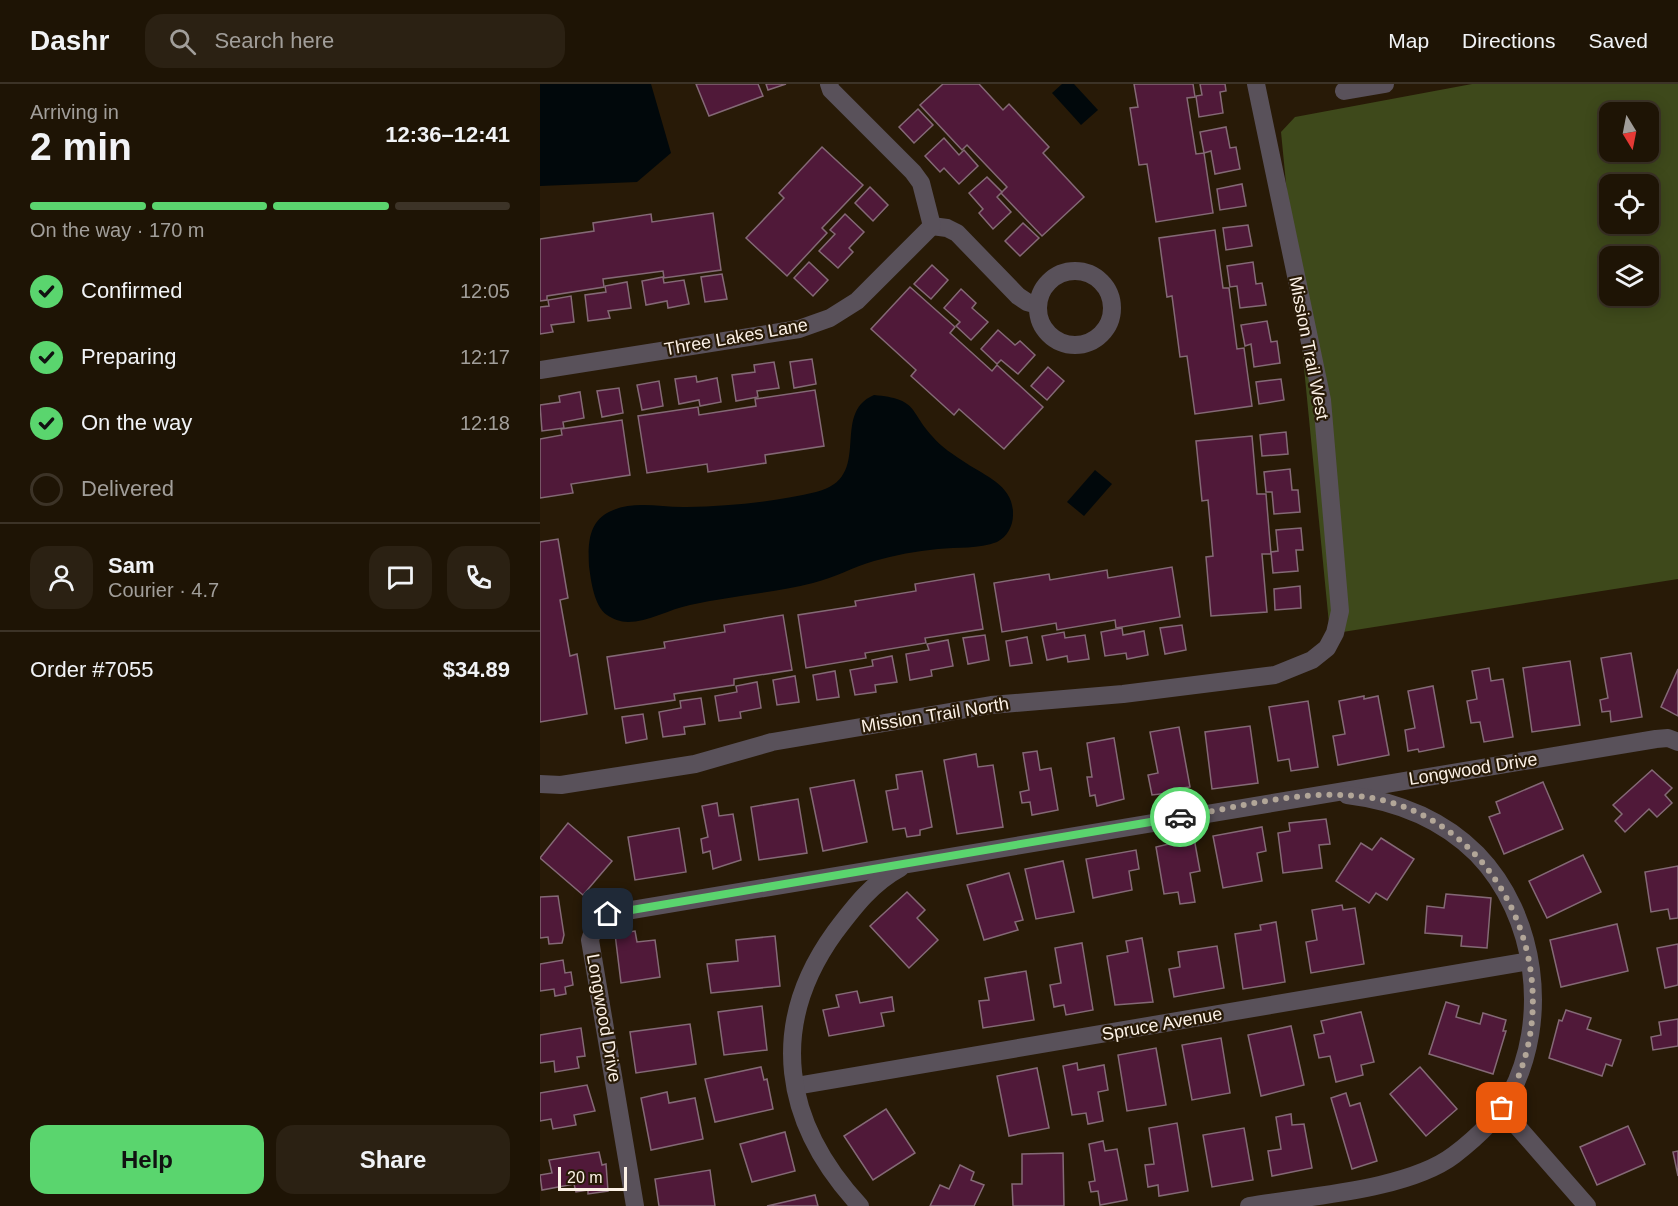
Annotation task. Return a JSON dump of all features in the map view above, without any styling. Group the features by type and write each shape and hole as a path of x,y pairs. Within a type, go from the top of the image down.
{"street":[{"path":"829,84 831,90 913,172 921,183 932,226 947,228 957,233 1018,296 1038,305"},
{"name":"Mission Trail West","path":"1256,84 1322,400 1340,611 1335,633 1327,648"},
{"path":"1344,91 1385,84"},
{"name":"Three Lakes Lane","path":"540,370 799,329 830,318 857,301 932,226"},
{"path":"1074,270 1085,272 1101,281 1111,296 1112,309 1109,323 1100,335 1087,342 1073,345 1058,341 1047,332 1040,319 1038,305 1047,283 1056,275 1074,270"},
{"name":"Mission Trail North","path":"540,784 561,785 695,764 772,741 991,705 1123,694 1275,675 1312,660 1327,648"},
{"name":"Longwood Drive","path":"635,1206 590,940 591,932 601,918 617,910 1656,739 1668,738 1678,742"},
{"path":"1249,1206 1412,1177 1454,1156 1479,1134 1502,1108 1517,1080 1532,1032 1534,993 1529,961 1510,902 1488,868 1466,845 1429,819 1409,809 1359,796 1316,795"},
{"path":"860,1206 832,1175 803,1119 793,1059 795,1017 810,971 847,916 873,886 901,868 921,861"},
{"name":"Spruce Avenue","path":"796,1086 1529,961"},
{"path":"1502,1108 1587,1206"}],"green space":[{"path":"1472,84 1678,84 1678,579 1330,634 1281,132 1295,117"}],"shaded area":[{"path":"540,84 651,84 671,153 637,182 540,186"},
{"path":"1062,84 1074,84 1098,110 1081,125 1052,93"},
{"path":"874,395 898,399 906,403 939,444 1004,489 1012,505 1013,519 1004,537 997,542 983,546 930,550 890,557 866,563 813,583 690,605 636,621 617,620 607,615 599,606 590,572 589,543 596,523 607,513 636,505 687,507 752,503 816,492 834,485 844,474 854,416 861,404"},
{"path":"1095,470 1112,484 1084,516 1067,502"}],"building":[{"path":"696,84 758,84 763,96 709,116"},
{"path":"766,84 786,84 768,90"},
{"path":"943,84 979,84 1003,110 1009,104 1049,147 1043,153 1084,197 1042,236 1001,193 1007,187 967,145 962,150 920,105"},
{"path":"1134,84 1193,84 1195,97 1187,98 1196,154 1204,153 1213,213 1156,222 1147,164 1139,165 1130,108 1138,107"},
{"path":"1200,84 1225,84 1226,91 1220,92 1223,113 1199,117 1196,96 1202,95"},
{"path":"918,109 933,125 914,143 899,127"},
{"path":"1226,127 1230,148 1236,147 1240,169 1215,174 1211,151 1204,153 1200,132"},
{"path":"944,138 959,155 964,150 978,166 959,184 944,168 940,172 925,156"},
{"path":"822,147 863,185 822,228 827,233 787,276 746,238 784,198 779,193"},
{"path":"987,177 1002,192 997,197 1011,212 993,229 979,213 983,209 969,193"},
{"path":"1242,184 1246,206 1220,210 1217,189"},
{"path":"870,187 888,205 873,221 855,203"},
{"path":"713,213 721,270 664,278 663,271 603,279 604,287 547,296 547,300 540,301 540,239 594,231 593,223 651,214 652,222"},
{"path":"845,214 864,232 849,248 853,252 838,268 819,251 835,234 830,230"},
{"path":"1023,223 1039,238 1020,256 1005,241"},
{"path":"1248,225 1252,246 1226,250 1223,228"},
{"path":"1215,230 1223,288 1229,288 1237,349 1244,348 1252,406 1195,414 1187,356 1180,357 1172,296 1167,297 1159,238"},
{"path":"809,262 828,280 813,296 794,278"},
{"path":"1253,262 1256,284 1262,283 1266,305 1240,308 1237,286 1230,287 1227,266"},
{"path":"932,265 948,280 931,299 914,284"},
{"path":"722,274 727,299 705,302 701,277"},
{"path":"663,277 664,283 684,280 689,304 668,308 667,301 646,305 642,281"},
{"path":"627,282 631,308 608,311 610,318 588,321 585,295 606,292 605,286"},
{"path":"910,287 955,327 950,333 992,371 997,365 1043,407 1004,449 959,409 954,415 911,376 916,370 871,329"},
{"path":"961,289 976,303 972,308 988,322 971,340 956,326 960,322 944,308"},
{"path":"571,296 574,322 551,325 553,332 540,334 540,307 549,306 548,300"},
{"path":"1267,321 1271,342 1277,341 1280,363 1254,367 1251,344 1245,346 1241,325"},
{"path":"998,330 1015,345 1020,341 1035,355 1018,374 1001,360 997,364 981,349"},
{"path":"812,359 816,384 794,388 790,362"},
{"path":"774,362 779,388 757,391 758,397 736,401 732,375 755,372 754,365"},
{"path":"1048,367 1064,381 1047,400 1031,386"},
{"path":"696,376 697,382 717,378 721,402 700,406 699,400 679,404 675,379"},
{"path":"1281,379 1284,400 1259,404 1256,382"},
{"path":"659,381 663,406 642,410 637,385"},
{"path":"619,388 623,413 602,417 597,391"},
{"path":"815,390 824,446 765,455 766,463 708,472 707,464 647,473 638,416 698,407 699,415 756,406 755,399"},
{"path":"580,392 584,418 563,422 564,428 542,431 540,405 560,402 559,396"},
{"path":"622,420 630,475 571,484 573,493 540,498 540,439 562,435 561,429"},
{"path":"1286,432 1288,454 1262,456 1260,435"},
{"path":"1252,436 1257,494 1266,494 1271,554 1262,554 1267,612 1211,616 1206,557 1213,556 1208,500 1202,501 1196,441"},
{"path":"1290,469 1292,490 1298,490 1300,512 1274,514 1272,492 1266,492 1264,472"},
{"path":"1301,528 1303,550 1296,550 1298,571 1273,573 1271,552 1278,551 1276,530"},
{"path":"558,539 568,598 560,600 570,656 577,654 587,714 540,722 540,542"},
{"path":"1172,567 1180,617 1116,628 1115,620 1057,630 1056,623 1002,632 994,583 1049,574 1050,580 1107,570 1108,578"},
{"path":"974,574 983,629 925,638 926,643 865,653 866,658 806,668 798,615 856,606 855,601 916,591 915,584"},
{"path":"1300,586 1301,608 1275,610 1274,589"},
{"path":"783,615 792,670 734,679 734,685 674,694 675,700 615,709 607,657 665,648 664,642 725,632 724,625"},
{"path":"1182,625 1186,650 1165,654 1160,628"},
{"path":"1122,628 1123,635 1144,631 1148,655 1127,659 1126,653 1105,656 1101,632"},
{"path":"1064,632 1065,638 1085,635 1089,659 1068,662 1067,656 1047,660 1042,636"},
{"path":"985,635 989,660 968,664 963,638"},
{"path":"1027,637 1032,663 1010,666 1006,641"},
{"path":"948,640 953,666 931,670 932,676 910,680 906,654 929,650 927,644"},
{"path":"1631,653 1642,717 1611,722 1610,711 1602,712 1600,700 1608,698 1601,658"},
{"path":"892,656 897,682 875,685 876,692 855,695 850,670 873,666 872,660"},
{"path":"1570,661 1580,725 1532,732 1523,668"},
{"path":"1489,668 1491,681 1503,679 1513,737 1484,742 1480,722 1471,723 1467,701 1477,699 1472,671"},
{"path":"1678,669 1678,716 1661,707"},
{"path":"835,671 839,697 817,700 813,675"},
{"path":"795,676 799,702 777,705 773,680"},
{"path":"757,682 761,708 740,712 741,718 719,721 715,696 737,692 736,686"},
{"path":"1433,686 1444,747 1419,752 1418,749 1408,751 1405,730 1415,728 1408,691"},
{"path":"1364,696 1364,699 1378,696 1389,755 1338,765 1333,736 1345,734 1339,701"},
{"path":"701,698 705,724 684,727 685,734 663,737 659,712 681,708 680,701"},
{"path":"1308,701 1318,767 1291,771 1289,759 1278,761 1269,707"},
{"path":"643,714 647,739 626,743 622,717"},
{"path":"1250,726 1258,783 1212,789 1205,732"},
{"path":"1179,727 1190,787 1177,789 1177,792 1152,795 1148,775 1158,773 1150,732"},
{"path":"1114,738 1124,799 1097,806 1095,795 1090,796 1087,777 1092,777 1087,743"},
{"path":"1037,751 1040,770 1051,768 1058,810 1032,815 1030,802 1022,803 1020,792 1029,790 1023,753"},
{"path":"976,754 978,767 993,765 1003,827 957,834 944,760"},
{"path":"1652,770 1672,788 1665,795 1672,803 1657,817 1649,809 1625,832 1615,821 1622,814 1613,805"},
{"path":"922,771 932,827 920,830 920,835 907,837 905,828 893,830 886,791 898,789 896,775"},
{"path":"854,780 867,842 823,851 810,788"},
{"path":"1543,782 1563,829 1504,854 1489,817 1500,813 1496,802"},
{"path":"798,799 807,853 759,860 751,807"},
{"path":"717,803 719,816 733,814 741,860 713,869 710,851 703,853 701,839 708,837 702,806"},
{"path":"1326,819 1330,844 1319,845 1322,868 1283,873 1278,833 1290,831 1289,823"},
{"path":"568,823 612,861 583,895 540,858"},
{"path":"1262,827 1266,851 1257,853 1262,881 1223,888 1213,836"},
{"path":"679,828 686,872 635,880 628,837"},
{"path":"1194,838 1200,871 1190,873 1195,902 1180,904 1178,892 1164,894 1156,847"},
{"path":"1381,838 1414,859 1387,900 1376,893 1369,903 1336,881 1361,843 1372,850"},
{"path":"1136,850 1139,869 1129,871 1132,890 1093,898 1086,859"},
{"path":"1583,855 1601,892 1547,918 1529,881"},
{"path":"1063,861 1074,912 1036,919 1025,869"},
{"path":"1678,866 1678,918 1670,919 1668,909 1651,912 1645,872"},
{"path":"1009,873 1023,920 1015,922 1018,930 984,940 967,885"},
{"path":"907,892 925,910 917,918 938,940 909,968 870,926"},
{"path":"1446,894 1491,898 1487,948 1461,946 1462,936 1425,933 1427,906 1444,908"},
{"path":"558,896 564,935 562,943 549,944 548,937 540,938 540,897"},
{"path":"1342,905 1343,910 1355,908 1364,964 1311,973 1306,942 1317,940 1312,910"},
{"path":"1276,922 1285,982 1243,989 1235,934 1261,930 1260,925"},
{"path":"1617,924 1628,971 1561,987 1550,940"},
{"path":"635,931 637,942 655,940 660,977 621,983 615,934"},
{"path":"775,936 780,986 711,993 707,964 738,961 736,940"},
{"path":"1142,938 1153,1002 1115,1005 1107,956 1128,952 1126,941"},
{"path":"1082,943 1093,1010 1066,1015 1064,1005 1054,1007 1050,985 1061,983 1055,948"},
{"path":"1678,944 1678,985 1665,988 1657,948"},
{"path":"1217,946 1224,988 1174,997 1169,969 1180,967 1178,952"},
{"path":"563,960 565,973 571,972 573,985 565,987 566,994 555,996 554,989 540,991 540,964"},
{"path":"1026,971 1034,1020 983,1028 979,1001 989,1000 985,978"},
{"path":"857,991 860,1003 892,997 894,1011 881,1013 884,1026 829,1036 823,1010 839,1007 836,995"},
{"path":"1446,1002 1459,1006 1456,1017 1480,1024 1483,1013 1506,1020 1503,1031 1506,1031 1493,1074 1429,1054"},
{"path":"762,1006 767,1050 724,1055 718,1012"},
{"path":"1566,1010 1591,1018 1587,1029 1621,1040 1612,1066 1606,1064 1602,1076 1549,1058 1559,1020 1562,1021"},
{"path":"1361,1012 1374,1062 1361,1065 1363,1075 1336,1082 1330,1056 1319,1058 1314,1035 1324,1033 1321,1021"},
{"path":"1678,1019 1678,1046 1653,1050 1651,1037 1661,1035 1659,1022"},
{"path":"690,1024 696,1064 636,1073 630,1032"},
{"path":"1291,1026 1304,1085 1261,1096 1248,1035"},
{"path":"581,1028 585,1056 577,1057 579,1068 555,1072 554,1061 540,1063 540,1035"},
{"path":"1221,1038 1230,1093 1192,1100 1182,1045"},
{"path":"1156,1048 1166,1105 1127,1111 1118,1055"},
{"path":"1077,1063 1078,1070 1104,1065 1108,1090 1098,1092 1103,1121 1088,1124 1086,1113 1072,1115 1063,1066"},
{"path":"761,1067 764,1080 767,1079 773,1109 715,1122 705,1079"},
{"path":"1420,1067 1457,1109 1426,1136 1390,1094"},
{"path":"1037,1068 1049,1128 1009,1136 997,1076"},
{"path":"587,1085 595,1111 574,1115 576,1125 553,1129 551,1119 540,1121 540,1093"},
{"path":"667,1092 669,1103 695,1098 703,1139 651,1150 641,1098"},
{"path":"1346,1093 1350,1106 1360,1103 1377,1161 1352,1169 1331,1098"},
{"path":"886,1109 915,1153 873,1180 844,1136"},
{"path":"1291,1114 1292,1125 1304,1124 1312,1168 1272,1176 1268,1151 1281,1149 1276,1117"},
{"path":"1177,1123 1188,1191 1159,1196 1158,1185 1148,1187 1145,1165 1154,1164 1149,1128"},
{"path":"1628,1126 1645,1164 1597,1185 1580,1147"},
{"path":"1244,1128 1253,1180 1212,1187 1203,1135"},
{"path":"785,1132 795,1171 752,1182 740,1144"},
{"path":"1103,1141 1105,1151 1117,1149 1127,1200 1100,1205 1098,1191 1091,1192 1089,1182 1095,1181 1089,1144"},
{"path":"1678,1151 1678,1176 1673,1152"},
{"path":"599,1152 602,1165 606,1164 608,1191 588,1194 588,1190 576,1192 574,1184 542,1190 540,1175 552,1173 549,1160"},
{"path":"1063,1153 1064,1206 1013,1206 1012,1184 1022,1184 1022,1154"},
{"path":"960,1165 974,1172 971,1180 984,1185 974,1206 930,1206 940,1185 949,1189"},
{"path":"710,1170 715,1206 659,1206 655,1179"},
{"path":"815,1195 818,1206 767,1206"}],"way so far":[{"path":"1180,817 1316,795 1340,794 1385,801 1409,809 1429,819 1466,845 1488,868 1510,902 1524,940 1534,993 1532,1032 1528,1050 1510,1096 1502,1108"}],"route":[{"path":"608,914 617,910 1180,817"}]}
